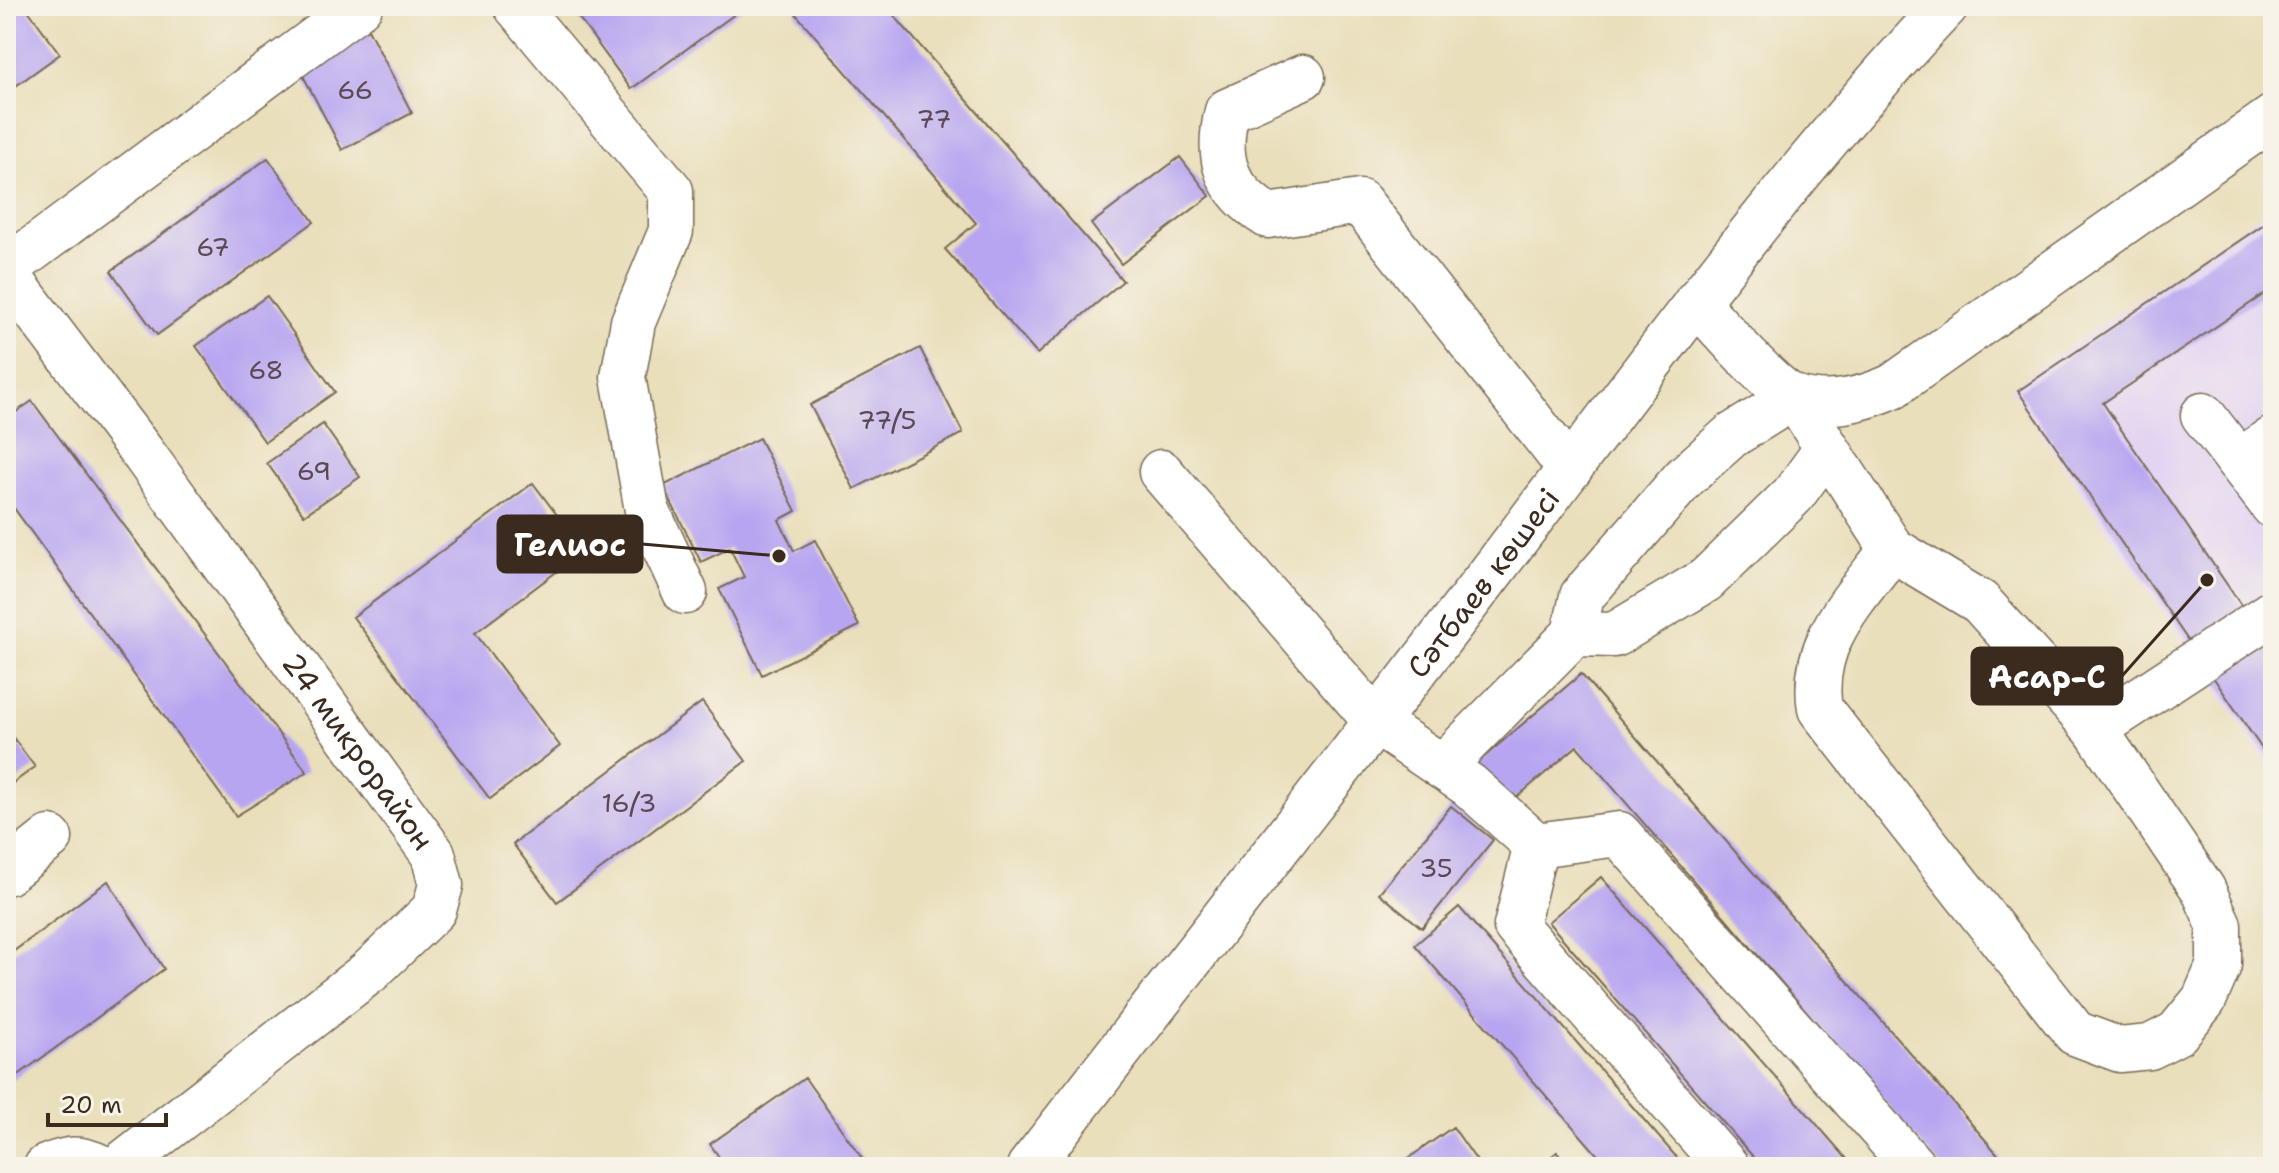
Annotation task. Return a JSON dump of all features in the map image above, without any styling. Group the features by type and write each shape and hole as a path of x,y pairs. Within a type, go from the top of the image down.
{"main road":[{"path":"6,271 360,6"},
{"path":"516,6 671,191 671,231 633,322 623,377 647,510 685,592"},
{"name":"Сәтбаев көшесі","path":"1029,1167 1377,723 1696,302 1877,79 1946,6"},
{"path":"1303,77 1227,111 1221,137 1226,169 1242,200 1268,216 1360,202 1570,469"},
{"path":"1442,767 1574,634 1582,596 1685,477 1731,436 1794,397 1831,402 1866,397 1893,386 2273,117"},
{"name":"24 микрорайон","path":"6,271 145,456 433,854 441,885 434,910 369,972 118,1167"},
{"path":"1696,302 1794,397 1892,549 1980,602 2095,729 2203,889 2219,925 2219,965 2204,1000 2177,1033 2150,1047 2120,1050 2075,1033 1820,709 1816,683 1820,655 1841,618 1892,549"},
{"path":"2203,415 2256,450 2273,506"},
{"path":"1574,634 1614,635 1706,580 1793,495 1827,448"},
{"path":"1161,472 1377,723 1469,785 1536,845 1619,834 1914,1167"},
{"path":"2095,729 2273,612"},
{"path":"6,873 50,838"},
{"path":"1536,845 1516,926 1727,1167"},
{"path":"46,1167 70,1157 101,1167"}],"shaded area":[{"path":"2273,206 2273,772 2010,388"}],"building":[{"path":"6,6 25,6 60,54 6,93"},
{"path":"570,6 746,6 631,89"},
{"path":"804,6 886,6 1123,281 1037,354 945,249 976,223 795,13"},
{"path":"368,29 412,113 342,150 298,66"},
{"path":"1180,157 1210,196 1121,264 1091,224"},
{"path":"268,158 314,222 157,335 111,271"},
{"path":"2273,218 2273,288 2103,403 2273,652 2273,765 2018,391"},
{"path":"267,296 335,392 265,442 196,346"},
{"path":"920,348 963,433 854,489 810,405"},
{"path":"32,401 307,772 236,816 6,497 6,419"},
{"path":"323,424 360,477 304,515 267,463"},
{"path":"759,438 796,511 779,520 794,551 815,540 859,626 762,675 719,589 744,577 730,548 701,562 663,486"},
{"path":"533,483 584,551 475,633 560,746 490,799 353,617"},
{"path":"1581,674 2001,1158 1991,1167 1941,1167 1577,746 1510,803 1476,764"},
{"path":"702,702 746,761 557,902 513,844"},
{"path":"6,728 35,767 6,788"},
{"path":"1451,806 1493,840 1422,928 1379,893"},
{"path":"1601,877 1854,1167 1762,1167 1548,922"},
{"path":"108,881 164,969 6,1084 6,957"},
{"path":"1459,907 1685,1167 1608,1167 1415,945"},
{"path":"805,1078 866,1164 726,1167 710,1144"},
{"path":"1453,1127 1481,1167 1396,1167"},
{"path":"1557,1152 1569,1167 1538,1167"}],"place":[{"name":"Гелиос","path":"779,556"},
{"name":"Асар-С","path":"2207,580"}]}
